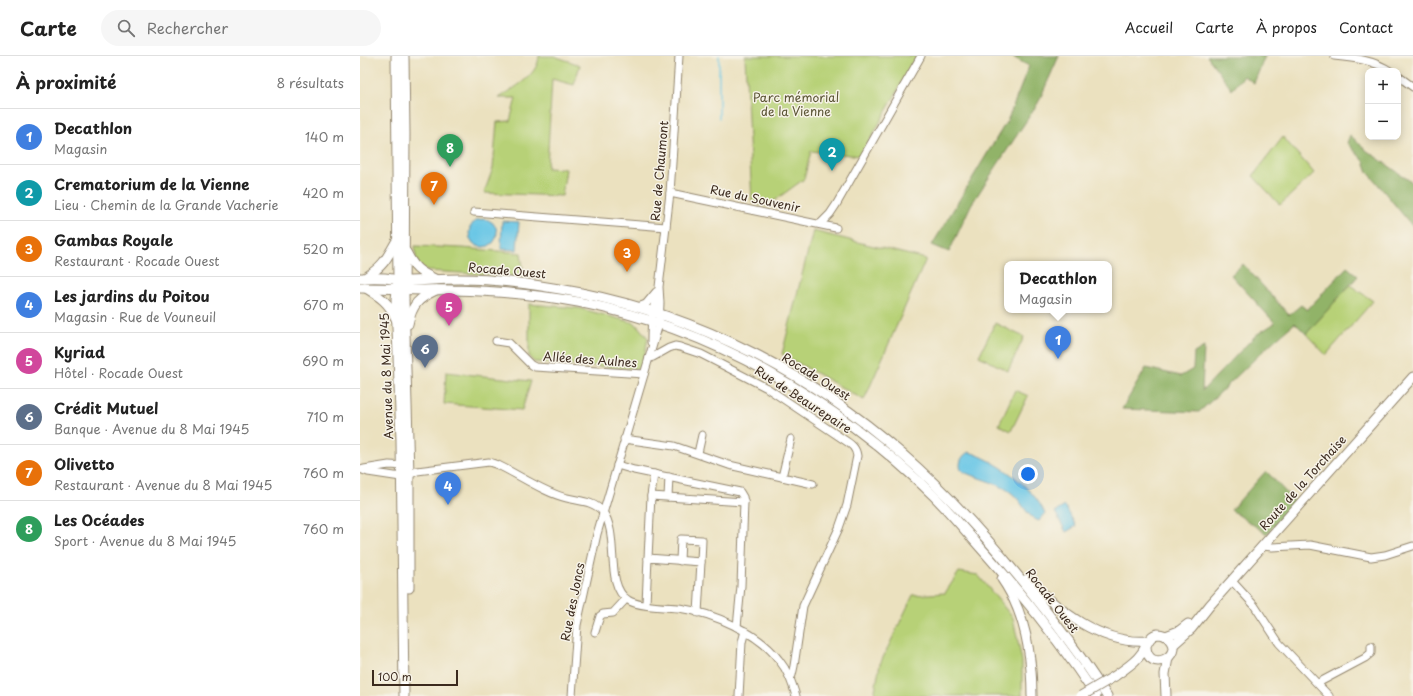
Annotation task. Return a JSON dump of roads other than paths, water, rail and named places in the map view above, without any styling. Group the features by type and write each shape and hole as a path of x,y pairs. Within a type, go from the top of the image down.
{"main road":[{"name":"Avenue du 8 Mai 1945","path":"396,56 397,242 405,335 409,696"},
{"name":"Avenue du 8 Mai 1945","path":"404,56 405,251 401,285 396,299 407,471 404,696"},
{"path":"397,242 382,266 363,283 385,302 393,312 397,324"},
{"path":"405,251 414,267 438,284 415,305 410,313 405,335"},
{"name":"Rocade Ouest","path":"363,283 394,279 401,285 438,284 476,279 530,284 581,293 638,307 656,318 767,371 811,397 853,426 919,482 949,512 1015,586 1096,696"},
{"name":"Rocade Ouest","path":"438,284 557,298 686,324 747,350 794,376 838,404 902,454 948,498 988,539 1058,626 1107,696"},
{"name":"Route de la Torchaise","path":"1173,645 1195,624 1232,581 1242,563 1263,546 1413,377"},
{"path":"949,512 1001,578 1015,602 1024,628 1032,696"},
{"path":"988,539 1033,585 1067,614 1092,628 1119,639 1147,644"},
{"name":"Route de la Torchaise","path":"1166,636 1183,628 1210,605"},
{"path":"1081,696 1115,676 1138,658 1147,644 1154,636 1158,634 1166,636 1173,645 1172,652 1168,658 1165,674 1166,696"},
{"path":"1147,644 1148,654 1153,660"},
{"path":"1115,676 1153,660 1161,661 1168,658"}],"street":[{"name":"Rue de Chaumont","path":"603,512 651,350 670,193 679,56"},
{"path":"820,224 836,206 921,56"},
{"path":"1334,56 1370,62 1385,68"},
{"path":"1401,78 1413,87"},
{"name":"Rue du Souvenir","path":"670,193 836,228"},
{"path":"474,212 666,227"},
{"path":"638,307 646,304 654,296 659,287"},
{"name":"Allée des Aulnes","path":"496,341 509,343 531,365 535,367 644,374"},
{"name":"Rue de Beaurepaire","path":"649,358 675,346 701,354 767,388 846,440 855,448 854,471 845,511 839,528 803,606 795,662 790,678"},
{"path":"698,453 702,435"},
{"path":"624,439 674,446 698,453 719,462 782,478 813,484"},
{"path":"782,478 791,439"},
{"path":"360,469 368,472 407,471 489,462 498,464 554,494 590,503 603,512 609,526 616,582 620,593 626,599 636,603 681,609 698,613 745,631 771,650 779,660 790,678 796,696"},
{"path":"617,465 740,492 744,502 741,586 736,627"},
{"path":"360,469 379,466 407,471"},
{"path":"646,604 651,496 654,474"},
{"path":"668,497 669,477"},
{"path":"651,496 744,502"},
{"name":"Rue des Joncs","path":"572,696 577,625 603,512"},
{"path":"680,561 681,539 702,540 698,613"},
{"path":"1263,546 1272,548 1310,545 1371,557 1385,555 1413,546"},
{"path":"648,558 701,562"},
{"path":"1232,581 1254,605 1290,657 1318,683 1329,696"},
{"path":"595,632 600,616 603,614 612,613 626,599"},
{"path":"739,696 742,642 745,631"},
{"path":"1318,683 1365,658 1371,652 1371,646"}],"water":[{"path":"483,219 493,223 497,233 493,243 483,247 473,243 469,233 473,223"},
{"path":"502,221 519,222 517,250 501,249"},
{"path":"969,452 991,461 1024,485 1033,494 1045,514 1039,521 1032,517 1018,499 1005,488 961,470 961,460 964,455"},
{"path":"1065,506 1076,526 1066,532 1055,512"}],"waterway":[{"path":"719,56 719,118"}],"place":[{"name":"Les Océades","path":"450,167"},
{"name":"Crematorium de la Vienne","path":"832,171"},
{"name":"Olivetto","path":"434,205"},
{"name":"Gambas Royale","path":"627,272"},
{"name":"Kyriad","path":"449,326"},
{"name":"Decathlon","path":"1058,359"},
{"name":"Crédit Mutuel","path":"425,368"},
{"name":"Les jardins du Poitou","path":"448,505"}],"park label":[{"name":"Parc mémorial de la Vienne","path":"796,105"}]}
